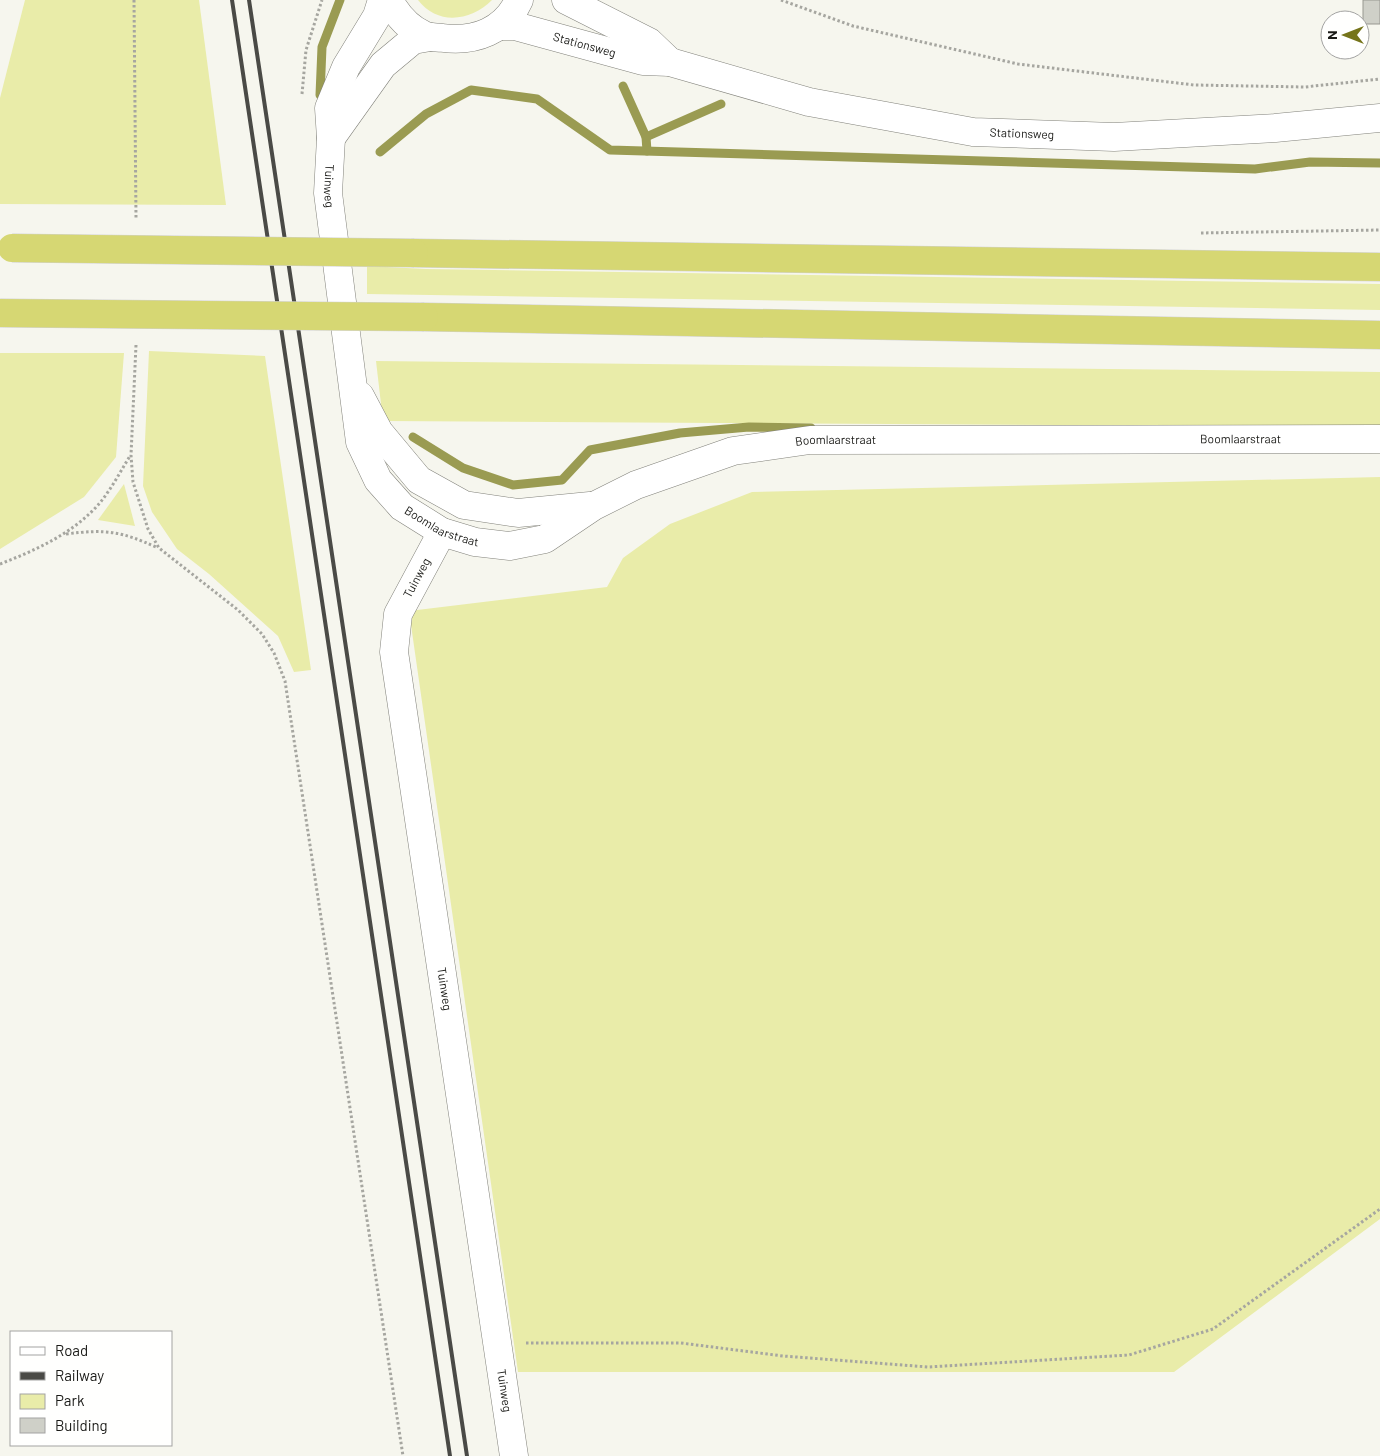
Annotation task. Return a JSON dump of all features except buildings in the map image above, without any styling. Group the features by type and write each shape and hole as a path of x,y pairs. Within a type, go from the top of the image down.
{"highway":[{"path":"0,248 1380,267"},
{"path":"0,313 424,317 1380,334"}],"street":[{"name":"Tuinweg","path":"360,442 354,383 328,193 331,138 329,108 334,93 360,41 377,16 382,0"},
{"path":"389,0 406,23 430,37"},
{"path":"331,138 383,65 413,40 430,37 461,40 485,35 501,26 520,0"},
{"name":"Stationsweg","path":"566,0 649,42 670,62"},
{"name":"Stationsweg","path":"501,26 515,26 643,62 670,62 809,102 973,132 1114,137 1275,128 1380,118"},
{"path":"354,383 379,432 419,480 464,505 518,514 594,506"},
{"name":"Boomlaarstraat","path":"360,442 378,480 402,507 442,532 475,542 510,546 545,539 594,506 636,486 733,451 810,440 1380,439"},
{"name":"Tuinweg","path":"442,532 398,614 394,652 514,1456"}],"path":[{"path":"134,0 136,218"},
{"path":"781,0 853,26 1018,64 1194,85 1305,87 1380,79"},
{"path":"136,345 131,455 133,482 148,529 159,548"},
{"path":"0,564 65,534 99,504 131,455"},
{"path":"65,534 107,530 126,534 159,548 238,610 262,634 274,653 285,681 403,1456"},
{"path":"498,1343 681,1343 783,1356 928,1367 1129,1355 1213,1329 1380,1209"}],"green space":[{"path":"25,0 199,0 226,205 0,204 0,98"},
{"path":"418,0 492,0 474,13 455,18 435,14"},
{"path":"367,266 426,269 1380,284 1380,310 367,294"},
{"path":"149,351 265,356 311,670 294,672 278,636 209,574 177,549 152,512 143,486"},
{"path":"0,353 124,353 116,457 84,497 0,549"},
{"path":"376,361 1380,372 1380,427 383,421"},
{"path":"1380,477 1380,1219 1174,1372 518,1372 409,611 607,587 623,558 670,524 752,492"},
{"path":"124,484 135,526 98,520"}],"waterway":[{"path":"320,95 322,47 340,0"},
{"path":"623,86 646,137 647,151"},
{"path":"380,152 426,114 471,90 537,99 610,150 1255,169 1310,162 1380,163"},
{"path":"646,137 721,104"},
{"path":"413,437 463,468 513,485 562,480 590,450 680,433 749,427 811,428"}],"railway":[{"path":"232,0 450,1456"},
{"path":"249,0 467,1456"}]}
